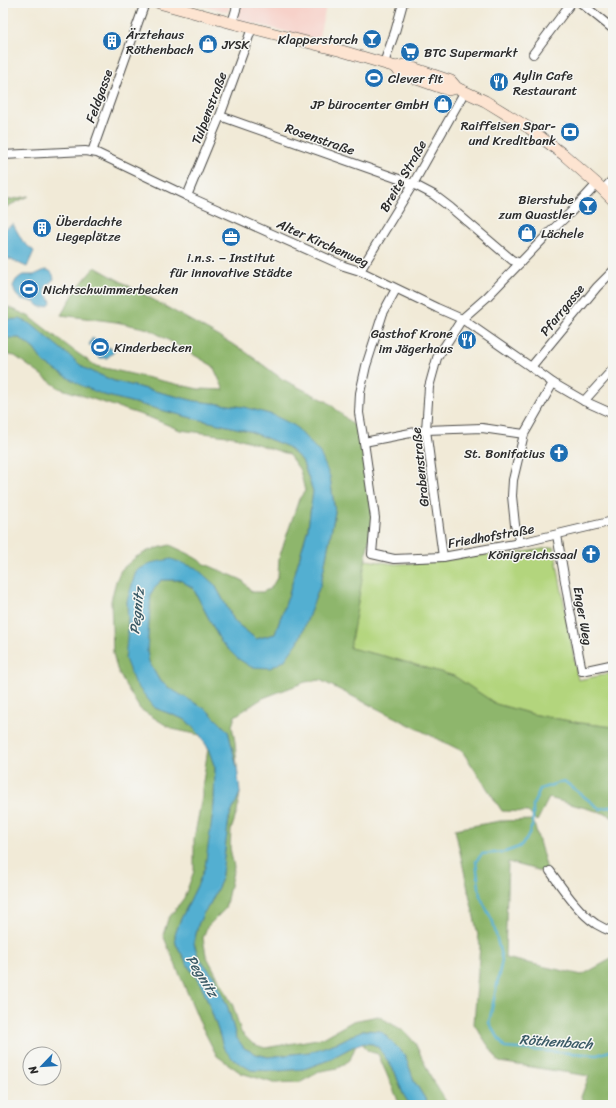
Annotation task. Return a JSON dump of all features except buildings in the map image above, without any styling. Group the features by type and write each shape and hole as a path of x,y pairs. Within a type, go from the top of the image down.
{"main road":[{"path":"159,3 384,63 396,66 404,65 451,82 461,90 503,111 529,128 564,155 613,200"}],"street":[{"name":"Feldgasse","path":"92,152 145,3"},
{"path":"232,23 238,3"},
{"path":"384,63 403,3"},
{"path":"534,54 571,3"},
{"path":"581,3 613,29"},
{"name":"Tulpenstraße","path":"187,196 220,116 252,28"},
{"name":"Breite Straße","path":"360,272 413,184 461,90"},
{"name":"Rosenstraße","path":"220,116 413,184"},
{"name":"Alter Kirchenweg","path":"3,155 85,151 97,153 187,196 360,272 462,319 553,383 584,401 613,414"},
{"name":"Grabenstraße","path":"443,557 426,430 429,387 437,358 462,319 487,297 571,212 600,187 613,180"},
{"path":"413,184 434,195 512,260 520,263"},
{"name":"Pfarrgasse","path":"532,367 597,287 613,271"},
{"path":"396,289 383,313 366,366 360,393 359,413 364,442 426,430 482,428 524,434"},
{"path":"584,401 613,370"},
{"path":"520,543 515,525 512,496 513,480 524,434 553,383"},
{"name":"Friedhofstraße","path":"364,442 375,518 372,554 394,559 443,557 520,543 613,521"},
{"name":"Enger Weg","path":"557,535 582,671 610,665"},
{"path":"550,871 572,901 589,918 596,924 613,932"}],"shaded area":[{"path":"193,3 230,3 228,12"},
{"path":"242,3 327,3 318,40 237,19"}],"green space":[{"path":"29,196 4,208 3,209 3,201"},
{"path":"95,267 243,350 282,379 328,402 360,431 373,517 350,648 454,676 496,704 532,714 580,723 613,727 613,818 607,814 549,798 537,821 528,812 502,811 462,751 320,680 305,682 263,698 235,716 232,726 237,767 228,731 159,680 149,662 147,651 151,593 161,580 180,580 193,588 221,642 298,642 321,583 335,512 330,477 273,415 244,407 195,401 114,381 84,368 62,352 3,320 4,305 30,317 96,366 198,389 224,390 213,366 149,329 116,322 61,315 78,287"},
{"path":"4,337 20,338 34,349 44,363 104,395 249,431 286,446 302,460 313,491 308,528 289,594 275,634 256,639 235,622 215,585 171,559 127,601 128,627 155,708 186,720 200,735 172,729 140,709 123,681 117,669 113,653 111,601 116,581 121,570 136,557 150,550 170,545 205,564 242,580 252,592 263,592 271,588 278,576 279,558 299,499 305,491 300,470 288,454 235,437 180,430 151,418 59,388 15,356 3,354"},
{"path":"554,547 578,680 613,673 613,727 580,723 532,714 496,704 454,676 388,657 349,648 365,560 395,564 423,563 491,554 492,560 512,556 512,554"},
{"path":"613,564 613,593 608,565"},
{"path":"208,748 215,768 214,805 209,844 205,867 175,935 176,944 190,969 198,979 207,999 224,1049 251,1070 277,1071 304,1069 326,1061 356,1045 350,1060 338,1068 321,1071 301,1082 274,1083 241,1073 217,1056 201,1025 163,935 168,919 184,898 194,871 194,839 202,797"},
{"path":"240,793 237,812 231,830 230,848 234,867 225,909 207,927 203,938 206,955 233,1006 241,1032 253,1044 265,1048 323,1038 353,1021 378,1016 404,1031 415,1043 432,1079 448,1105 429,1105 414,1081 405,1055 381,1031 363,1030 339,1042 310,1052 268,1057 256,1054 244,1048 236,1037 228,1008 215,978 198,956 194,943 198,925 221,881 229,818"},
{"path":"533,820 548,873 508,862 505,958 582,975 613,958 613,1105 586,1105 581,1097 589,1076 499,1062 474,1024 480,945 455,829 500,821"},
{"path":"362,1043 373,1044 379,1048 395,1072 403,1094 410,1105 400,1105 378,1054 368,1051"}],"water":[{"path":"13,224 23,242 34,251 27,267 7,258 3,260 3,230"},
{"name":"Nichtschwimmerbecken","path":"45,270 51,272 54,279 45,289 51,302 50,305 41,307 34,302 18,297 13,286 16,280 23,275 34,275"},
{"name":"Pegnitz","path":"20,319 31,324 84,368 114,381 195,401 244,407 273,415 295,426 320,453 330,477 335,512 321,583 298,642 284,661 270,668 251,667 237,658 221,642 193,588 180,580 161,580 151,593 147,651 149,662 159,680 169,688 207,710 228,731 237,767 240,793 229,818 221,881 198,925 194,943 198,956 215,978 228,1008 236,1037 244,1048 256,1054 268,1057 310,1052 339,1042 363,1030 381,1031 405,1055 414,1081 429,1105 410,1105 403,1094 395,1072 379,1048 373,1044 362,1043 356,1045 326,1061 304,1069 277,1071 251,1070 234,1060 224,1049 207,999 198,979 190,969 176,944 175,935 180,921 205,867 214,805 215,768 208,748 200,735 186,720 155,708 134,682 125,659 128,627 127,601 136,571 151,563 171,559 196,568 215,585 235,622 256,639 275,634 289,594 308,528 313,491 302,460 286,446 249,431 104,395 82,386 44,363 34,349 20,338 3,338 3,320"},
{"name":"Kinderbecken","path":"92,338 115,351 107,358 99,358 97,349 89,345"}],"waterway":[{"name":"Röthenbach","path":"613,806 600,809 564,781 540,789 533,805 533,824 526,840 519,847 505,852 482,854 476,861 480,896 493,922 502,960 489,1023 505,1048 597,1055 613,1050"}],"place":[{"name":"Klapperstorch","path":"372,39"},
{"name":"Ärztehaus Röthenbach","path":"112,41"},
{"name":"JYSK","path":"208,44"},
{"name":"BTC Supermarkt","path":"410,52"},
{"name":"Clever fit","path":"374,78"},
{"name":"Aylin Cafe Restaurant","path":"499,82"},
{"name":"JP bürocenter GmbH","path":"443,104"},
{"name":"Raiffeisen Spar- und Kreditbank","path":"570,132"},
{"name":"Bierstube zum Quastler","path":"588,206"},
{"name":"Überdachte Liegeplätze","path":"42,228"},
{"name":"Lächele","path":"527,233"},
{"name":"i.n.s. – Institut für innovative Städte","path":"231,237"},
{"name":"Nichtschwimmerbecken","path":"29,289"},
{"name":"Gasthof Krone im Jägerhaus","path":"467,340"},
{"name":"Kinderbecken","path":"100,347"},
{"name":"St. Bonifatius","path":"559,453"},
{"name":"Königreichssaal","path":"591,554"}]}
